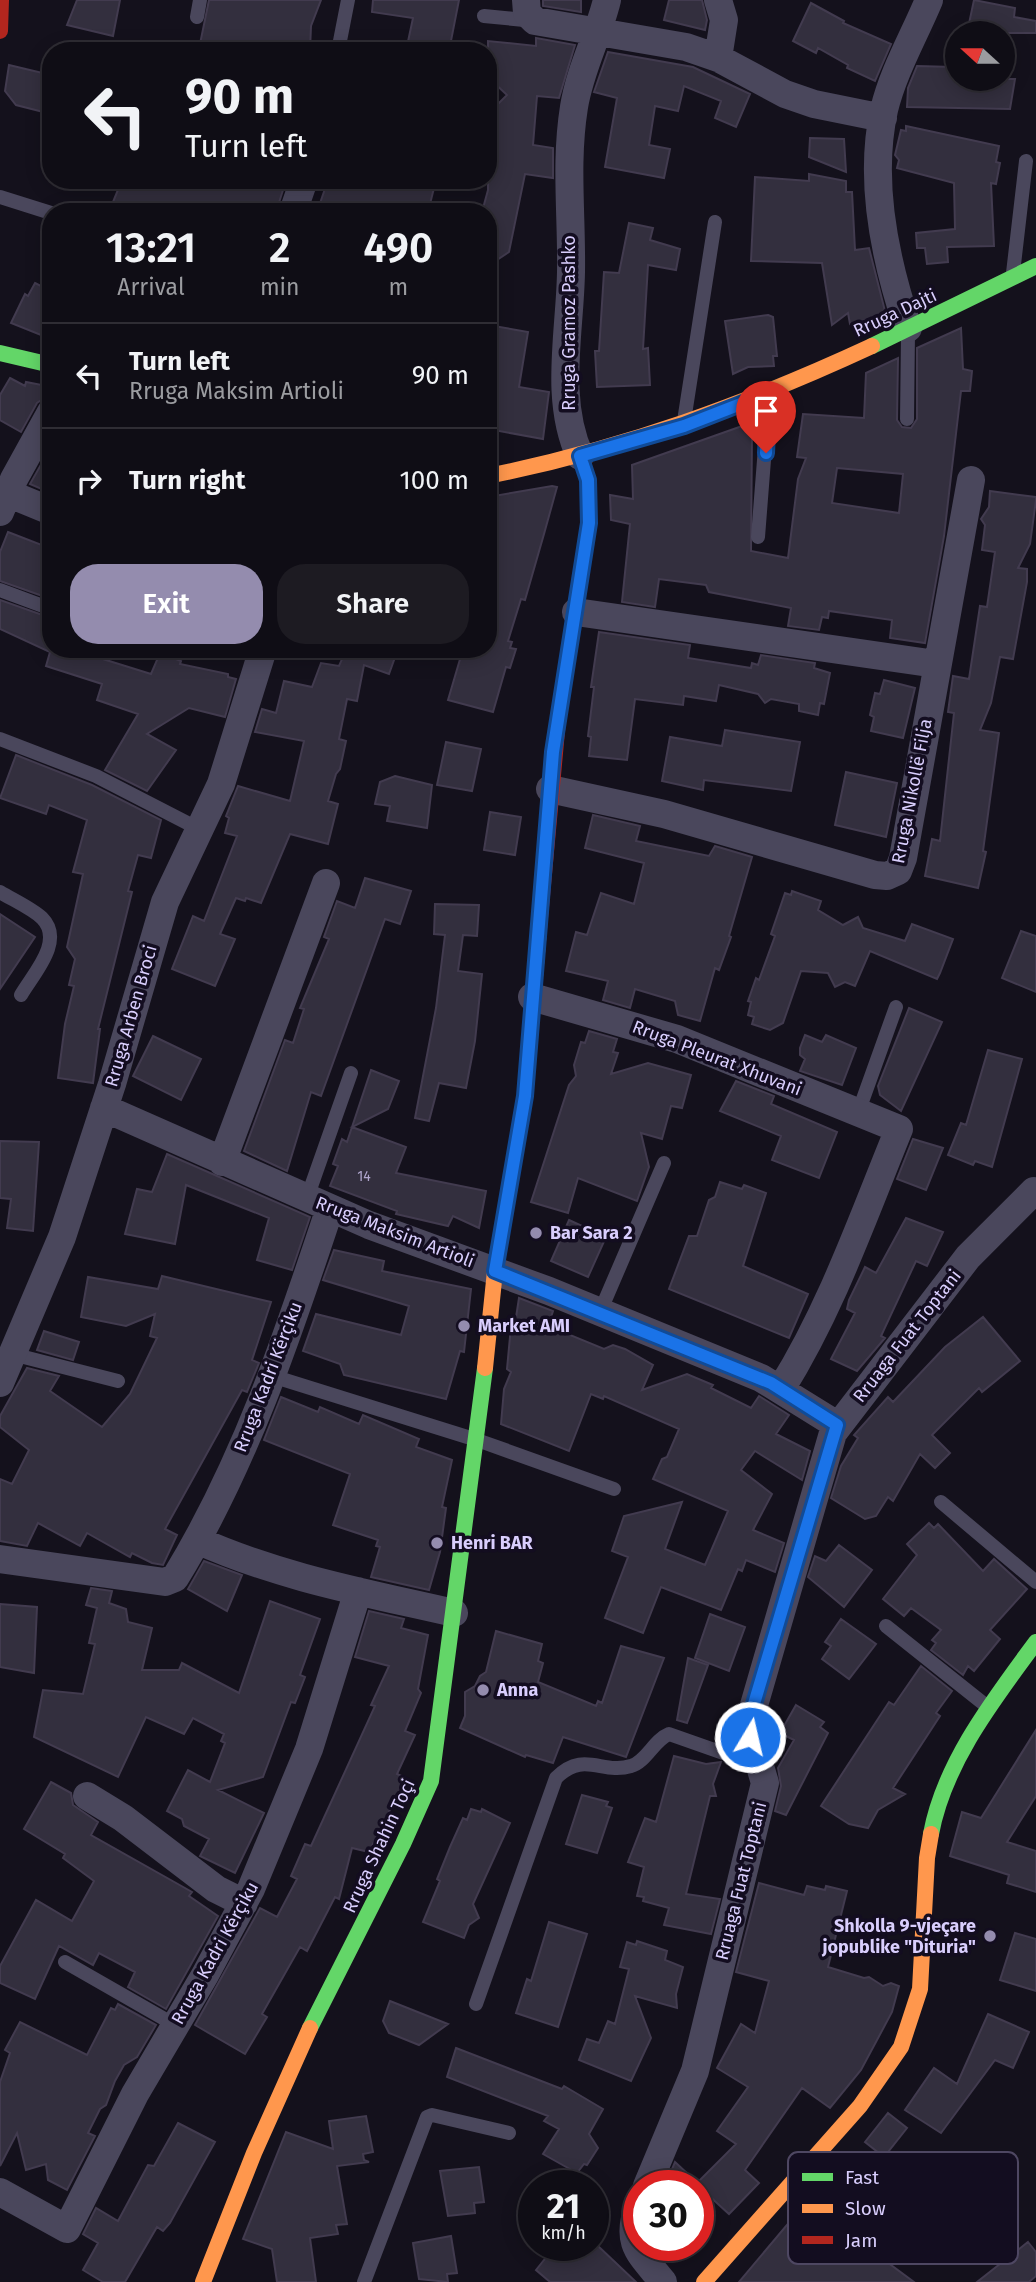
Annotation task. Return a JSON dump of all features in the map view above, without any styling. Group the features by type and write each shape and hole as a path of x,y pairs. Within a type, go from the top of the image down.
{"street":[{"name":"Rruga Gramoz Pashko","path":"495,1271 525,1096 550,789 590,501 580,456 569,431 566,406 571,273 567,162 578,85 607,0"},
{"path":"718,0 724,20 718,58"},
{"path":"908,328 897,294 879,205 878,167 883,118 891,89 929,0"},
{"path":"0,31 1,8"},
{"path":"530,11 598,31 666,42 718,58 785,94 814,104 883,118"},
{"name":"Rruga Dajti","path":"497,474 580,456 684,426 769,393 1036,266"},
{"path":"0,353 42,363"},
{"path":"42,429 4,503 42,509"},
{"name":"Rruga Nikollë Filja","path":"550,789 664,814 875,875 898,871 903,858 971,480"},
{"path":"576,612 936,664"},
{"name":"Rruga Arben Broci","path":"0,1383 62,1237 104,1108 165,902 230,759 261,658"},
{"path":"222,1162 326,883"},
{"name":"Rruga Pleurat Xhuvani","path":"533,997 677,1039 899,1129 845,1265 803,1352 781,1389"},
{"name":"Rruga Maksim Artioli","path":"104,1108 318,1203 600,1311 781,1389 837,1425"},
{"name":"Rruaga Fuat Toptani","path":"654,2170 695,2071 765,1783 748,1726 837,1425 968,1257 1034,1191"},
{"name":"Rruga Kadri Kërçiku","path":"0,1559 169,1581 177,1576 197,1540 272,1376 318,1203"},
{"name":"Rruga Shahin Toçi","path":"202,2282 256,2143 312,2025 414,1825 431,1782 477,1440 495,1271"},
{"path":"197,1540 264,1567 454,1613"},
{"name":"Rruga Kadri Kërçiku","path":"0,2192 67,2229 135,2094 244,1903 283,1817 309,1749 358,1591"},
{"path":"820,2152 857,2111 893,2064 909,2031 920,1998 926,1877 933,1823 951,1777 990,1709 1036,1642"},
{"path":"87,1796 167,1850 216,1889 244,1903"},
{"path":"704,2282 788,2188"},
{"path":"647,2261 663,2282"}],"lane":[{"path":"197,17 200,0"},
{"path":"340,42 348,4"},
{"path":"484,16 530,11"},
{"path":"1013,277 1026,161"},
{"path":"0,197 42,210"},
{"path":"684,426 715,222"},
{"path":"908,328 908,419"},
{"path":"758,537 769,393"},
{"path":"0,590 42,606"},
{"path":"0,740 96,776 199,829"},
{"path":"0,892 42,918 51,933 50,947 20,995"},
{"path":"858,1113 896,1007"},
{"path":"318,1203 351,1073"},
{"path":"600,1311 664,1163"},
{"path":"12,1354 118,1381"},
{"path":"272,1376 477,1440 614,1489"},
{"path":"941,1502 1036,1582"},
{"path":"886,1626 990,1709"},
{"path":"476,2004 556,1778 565,1769 587,1763 627,1768 636,1764 669,1734 760,1766"},
{"path":"65,1962 176,2025"},
{"path":"363,2282 427,2117 432,2115 509,2133"}],"building":[{"path":"77,0 120,0 113,36 67,25"},
{"path":"209,0 321,0 311,26 310,42 200,42"},
{"path":"373,0 459,0 451,42 408,42 413,18 372,12"},
{"path":"543,0 581,0 581,12 543,6"},
{"path":"669,0 702,0 707,20 705,30 664,20"},
{"path":"974,0 1015,8 1014,17 1036,21 1036,33 1015,33 1015,21 970,21"},
{"path":"811,3 844,21 843,23 891,44 875,81 847,68 848,65 818,48 816,53 793,41"},
{"path":"536,38 575,45 559,98 537,96 533,145 553,148 553,178 525,174 509,252 497,260 497,203 484,203 488,189 497,189 497,105 507,95 497,86 497,42 488,41 536,46"},
{"path":"608,52 693,67 750,94 736,127 715,118 721,101 684,86 678,111 655,106 649,145 670,149 664,178 605,167 617,98 594,92"},
{"path":"9,65 42,73 42,112 16,105 5,91"},
{"path":"917,66 945,67 945,91 1013,91 1010,109 907,107 908,88"},
{"path":"906,126 999,146 996,162 1000,163 996,184 991,183 994,246 947,247 948,262 927,264 925,248 917,248 916,233 955,229 954,183 897,168 899,160 895,155 901,130 906,131"},
{"path":"810,138 844,139 846,172 809,157"},
{"path":"809,174 846,181 846,192 852,192 855,250 869,248 886,315 850,324 848,313 832,325 822,263 751,261 755,177 809,181"},
{"path":"118,189 283,190 279,203 113,202"},
{"path":"325,189 434,189 430,203 320,203"},
{"path":"629,223 653,228 650,240 680,249 676,270 648,265 643,349 648,348 650,385 597,387 595,351 599,351 604,272 619,273"},
{"path":"35,283 42,286 42,335 11,323 25,294 28,296"},
{"path":"768,315 773,317 777,356 773,356 774,366 748,367 733,374 725,321"},
{"path":"497,327 528,332 519,387 549,392 543,439 497,431"},
{"path":"961,328 963,369 972,371 970,391 961,391 944,536 925,643 890,638 892,620 829,611 828,618 822,617 819,630 788,626 791,608 709,592 706,585 659,579 655,607 622,602 630,524 611,520 610,495 633,499 632,465 745,425 752,434 751,551 788,558 798,479 806,458 797,457 803,414 864,418 866,373 898,358 897,420 902,427 911,428 917,419 917,348","holes":["837,468 903,474 899,513 832,503"]},
{"path":"10,378 25,386 26,382 42,385 42,400 37,403 21,432 0,420 0,395"},
{"path":"42,463 42,489 30,484"},
{"path":"557,487 525,600 521,599 508,641 512,642 510,648 516,649 510,668 506,667 493,712 448,700 460,658 497,658 497,495"},
{"path":"990,491 1036,497 1036,500 1030,544 1018,568 1027,569 1027,582 1013,659 1000,657 991,703 980,730 999,733 983,851 986,852 978,888 925,876 932,839 940,841 954,713 948,712 953,676 969,679 980,606 987,607 995,552 982,550 985,525 981,519 989,507"},
{"path":"8,532 42,545 42,596 0,581 0,552"},
{"path":"0,600 42,615 42,648 0,629"},
{"path":"599,632 690,645 688,658 751,668 752,663 758,665 761,655 815,663 814,668 830,673 824,704 820,703 818,715 799,711 799,704 771,699 765,703 758,694 719,685 716,701 684,696 683,705 635,699 627,760 589,756 591,737 588,736 594,687 591,687"},
{"path":"48,658 100,658 151,674 158,658 173,658 181,661 180,664 228,674 228,677 236,679 225,717 189,708 147,734 176,750 147,791 105,770 138,714 97,700 102,684 46,666"},
{"path":"343,658 395,658 389,674 364,665 357,701 347,699 339,739 346,741 340,769 328,801 338,804 328,844 290,834 261,903 236,898 220,934 235,939 215,986 172,969 193,916 204,921 237,836 225,833 229,818 226,816 238,786 290,801 304,741 255,732 262,709 276,713 284,681 312,687 321,663 339,666"},
{"path":"884,680 915,688 903,738 871,731 874,717 870,715 875,693 880,694"},
{"path":"725,730 800,742 791,791 704,780 703,790 662,781 670,737 722,746"},
{"path":"446,742 481,749 472,791 437,785"},
{"path":"16,755 92,785 161,820 151,858 138,855 128,891 132,892 98,1029 93,1083 58,1078 65,1024 74,986 69,985 75,959 67,947 83,874 73,872 87,820 49,805 46,814 0,798"},
{"path":"846,772 897,783 886,837 835,825"},
{"path":"395,776 432,785 427,828 387,821 390,806 375,804 380,782"},
{"path":"490,812 521,817 515,855 484,850"},
{"path":"593,815 640,826 636,841 709,856 715,846 752,857 729,936 731,937 719,970 715,968 700,1021 678,1015 675,1001 635,989 630,1008 603,1000 608,981 566,971 576,932 587,935 601,893 634,904 644,863 585,848"},
{"path":"365,878 411,891 400,924 385,919 321,1096 311,1092 287,1171 244,1151 285,1040 293,1043 304,1009 300,1008 329,939 324,937 337,901 355,908"},
{"path":"792,891 821,901 818,910 843,925 858,917 863,928 905,941 912,924 953,939 937,979 870,951 855,986 845,982 835,987 828,973 801,971 783,1023 770,1030 752,1024 754,1017 748,1015 751,1002 748,1001 756,978 759,980 775,936 771,934 785,893 791,895"},
{"path":"435,904 479,905 477,936 463,935 458,971 482,974 475,1041 466,1088 439,1083 429,1121 415,1118 436,1008 445,935 434,934"},
{"path":"0,914 35,937 0,989"},
{"path":"1021,931 1036,936 1036,992 1002,978"},
{"path":"909,1008 942,1022 901,1111 880,1095 878,1086"},
{"path":"589,1031 617,1039 613,1052 618,1053 611,1074 648,1063 691,1075 682,1108 671,1106 662,1139 641,1133 649,1167 637,1201 578,1178 568,1213 531,1202 569,1085 576,1076 574,1065 581,1042 585,1043"},
{"path":"805,1035 822,1042 826,1035 856,1048 842,1085 800,1071 805,1059 800,1055 800,1048"},
{"path":"153,1036 201,1059 181,1100 133,1076"},
{"path":"988,1050 1022,1059 992,1167 975,1161 973,1165 948,1155 961,1123 966,1125"},
{"path":"371,1070 399,1081 388,1109 352,1127"},
{"path":"736,1081 774,1096 771,1104 837,1132 819,1178 772,1160 781,1136 720,1111"},
{"path":"352,1127 406,1147 396,1173 486,1191 479,1228 453,1216 448,1226 396,1214 397,1211 330,1186 338,1166 333,1164 342,1139 347,1142"},
{"path":"913,1139 943,1148 926,1190 897,1179"},
{"path":"0,1141 39,1142 33,1231 7,1228 11,1199 0,1198"},
{"path":"167,1154 310,1217 292,1270 257,1260 269,1218 186,1185 175,1244 125,1234 137,1189 152,1192"},
{"path":"720,1182 742,1189 744,1185 766,1193 743,1266 808,1294 789,1338 669,1289 689,1236 697,1236 709,1200 715,1197"},
{"path":"906,1218 943,1232 927,1266 916,1261 881,1336 885,1338 857,1371 831,1359 855,1313 847,1309 849,1300 865,1267 876,1273"},
{"path":"569,1220 606,1237 588,1277 551,1261"},
{"path":"334,1250 384,1261 382,1271 471,1289 464,1352 460,1351 446,1399 344,1375 340,1364 303,1351 316,1314 401,1335 409,1306 323,1280"},
{"path":"162,1276 271,1302 252,1360 259,1363 247,1392 242,1390 165,1529 177,1535 163,1565 152,1563 132,1553 130,1557 87,1533 80,1546 38,1523 27,1546 0,1541 0,1479 12,1484 29,1450 0,1427 0,1416 27,1368 59,1376 50,1391 102,1427 130,1394 157,1338 150,1336 155,1314 126,1326 81,1317 88,1277 158,1289"},
{"path":"519,1298 553,1311 548,1326 604,1349 613,1345 625,1349 653,1365 642,1390 687,1374 713,1385 711,1388 751,1408 759,1396 789,1415 776,1434 810,1451 802,1480 755,1451 741,1470 772,1494 753,1530 784,1543 775,1572 746,1560 742,1571 738,1569 721,1610 661,1587 643,1633 605,1618 628,1557 612,1551 624,1516 682,1502 665,1549 705,1565 728,1511 653,1479 662,1459 667,1457 679,1429 604,1396 603,1399 591,1394 569,1451 501,1424 504,1389 511,1372 507,1369 511,1326 515,1324"},
{"path":"983,1317 1020,1361 982,1392 979,1388 932,1435 950,1453 935,1468 920,1454 893,1501 888,1497 876,1516 865,1519 831,1498 841,1466 858,1438 854,1435 888,1397 893,1402 945,1347"},
{"path":"44,1331 79,1342 73,1360 37,1350"},
{"path":"281,1397 318,1412 320,1407 359,1424 363,1415 419,1439 416,1447 452,1460 442,1507 446,1508 440,1552 429,1590 371,1577 380,1547 376,1546 378,1540 333,1525 350,1474 264,1440"},
{"path":"929,1523 934,1528 938,1524 983,1571 994,1559 1027,1589 990,1630 1000,1639 974,1671 968,1666 963,1675 931,1650 936,1643 932,1640 941,1630 911,1608 904,1616 883,1599 917,1555 907,1544"},
{"path":"839,1545 872,1570 844,1607 808,1577 815,1556 826,1561"},
{"path":"204,1561 242,1575 227,1611 188,1589"},
{"path":"91,1588 112,1591 109,1603 126,1609 128,1622 152,1628 142,1670 179,1670 182,1663 239,1693 270,1601 320,1619 300,1675 305,1677 295,1703 291,1702 263,1777 218,1790 264,1813 235,1873 200,1856 209,1839 184,1826 182,1819 167,1811 188,1770 210,1782 225,1743 221,1741 224,1734 193,1718 184,1734 146,1717 118,1777 34,1737 43,1690 83,1694 95,1644 89,1643 97,1608 86,1605"},
{"path":"0,1604 37,1607 34,1673 0,1667"},
{"path":"369,1611 404,1619 401,1628 428,1635 418,1689 421,1693 405,1731 415,1735 397,1774 406,1778 369,1852 352,1848 339,1899 335,1897 307,1951 300,1947 262,2014 267,2017 245,2054 195,2025 260,1908 277,1917 297,1879 291,1876 305,1844 311,1846 375,1706 371,1705 389,1666 355,1657"},
{"path":"710,1614 745,1627 729,1671 695,1658"},
{"path":"841,1619 876,1644 849,1679 822,1659 831,1646 825,1642"},
{"path":"496,1631 542,1644 538,1661 543,1663 538,1682 596,1706 598,1701 602,1703 621,1646 664,1658 626,1757 563,1737 553,1763 526,1755 525,1757 460,1728 465,1716 465,1692 475,1686 480,1676 486,1672"},
{"path":"688,1658 708,1665 687,1723 677,1720"},
{"path":"921,1666 952,1691 936,1713 940,1716 893,1788 905,1794 878,1810 868,1828 849,1824 821,1806 889,1702 894,1705"},
{"path":"796,1705 824,1722 820,1727 828,1733 786,1815 775,1811 781,1786 778,1768 794,1740 780,1733"},
{"path":"1036,1730 1036,1796 1007,1842 1036,1851 1036,1892 1007,1883 1009,1875 950,1856 962,1812 981,1818"},
{"path":"674,1756 706,1764 721,1762 713,1784 716,1796 710,1796 686,1894 720,1899 711,1934 664,1925 669,1908 643,1901 644,1897 637,1896 644,1867 628,1862 645,1818 656,1822"},
{"path":"51,1782 71,1793 73,1805 98,1822 91,1835 192,1892 189,1896 218,1916 166,2009 128,1987 135,1972 99,1953 93,1965 59,1946 35,1999 0,1983 0,1966 36,1900 72,1921 94,1881 63,1858 65,1854 24,1829"},
{"path":"582,1795 608,1802 606,1806 612,1808 597,1853 566,1844"},
{"path":"471,1809 481,1812 482,1809 510,1823 473,1904 479,1918 469,1925 464,1938 423,1922 440,1881 437,1879 450,1847 463,1818 467,1820"},
{"path":"759,1883 804,1895 807,1886 825,1890 826,1886 847,1891 828,1967 864,1978 869,1977 883,1986 891,1983 899,1986 892,2012 861,2070 830,2108 802,2088 745,2170 759,2183 729,2214 714,2200 714,2170 710,2170 736,2144 717,2131 748,2087 717,2068 741,2024 755,2033 769,1981 736,1972"},
{"path":"549,1922 587,1934 558,2027 516,2013 527,1979 531,1981"},
{"path":"1015,1933 1036,1939 1036,1991 1000,1980"},
{"path":"637,1941 667,1951 665,1960 683,1967 676,1994 677,2008 635,1996 651,2038 631,2081 579,2060 587,2039 599,2043 608,2021 615,2024 629,1969 620,1967 627,1942 636,1945"},
{"path":"390,2001 448,2024 419,2045 389,2033 383,2021"},
{"path":"118,2004 156,2025 137,2057 124,2065 115,2081 106,2105 100,2109 88,2133 95,2136 67,2190 48,2180 46,2164 26,2170 17,2133 0,2166 0,2082 10,2053 5,2050 20,2022 87,2055 111,2008 115,2010"},
{"path":"988,2014 1029,2032 1013,2068 995,2060 941,2133 905,2110 934,2068 957,2084"},
{"path":"456,2048 562,2089 564,2086 603,2109 589,2134 598,2148 587,2165 584,2164 579,2170 572,2170 543,2154 559,2129 544,2121 548,2116 447,2077"},
{"path":"888,2113 907,2128 888,2152 878,2152 865,2142"},
{"path":"366,2116 373,2152 363,2154 364,2160 369,2162 337,2166 347,2224 336,2225 338,2234 310,2238 316,2282 277,2282 272,2249 243,2239 286,2132 333,2149 329,2121"},
{"path":"178,2123 215,2142 170,2223 163,2231 157,2227 125,2282 103,2282 83,2270 98,2243 83,2234 96,2208 118,2221 148,2165 154,2166"},
{"path":"675,2162 684,2170 672,2170"},
{"path":"479,2167 484,2202 474,2203 475,2213 448,2216 440,2171"},
{"path":"788,2224 788,2264 890,2264 914,2282 739,2282"},
{"path":"451,2236 457,2273 447,2274 448,2282 419,2279 413,2243"},
{"path":"1028,2242 1036,2252 1036,2276 1029,2282 977,2282 1000,2264 1018,2264 1018,2250"},
{"path":"609,2256 636,2282 550,2282 536,2270 543,2261 609,2261"}],"traffic: fast":[{"path":"872,346 1036,266"},
{"path":"0,353 42,363"},
{"path":"310,2028 403,1844 431,1781 485,1368"},
{"path":"931,1834 947,1782 959,1757 988,1709 1036,1642"}],"traffic: slow":[{"path":"497,474 587,452 684,423 778,387 872,346"},
{"path":"558,720 589,523 588,480 580,456"},
{"path":"485,1368 495,1271 525,1095 539,929"},
{"path":"819,2152 860,2106 901,2047 920,1989 927,1858 931,1834"},
{"path":"203,2282 254,2153 310,2028"},
{"path":"704,2282 788,2187"}],"traffic: jam":[{"path":"0,31 1,0"},
{"path":"539,929 558,720"}],"place":[{"name":"Bar Sara 2","path":"536,1233"},
{"name":"Market AMI","path":"464,1326"},
{"name":"Henri BAR","path":"437,1543"},
{"name":"Anna","path":"483,1690"},
{"name":"Shkolla 9-vjeçare jopublike \"Dituria\"","path":"990,1936"}],"route":[{"path":"750,1737 748,1726 751,1714 837,1425 771,1383 495,1271 525,1096 553,752 589,523 588,480 580,456 684,426 769,393 766,453"}]}
